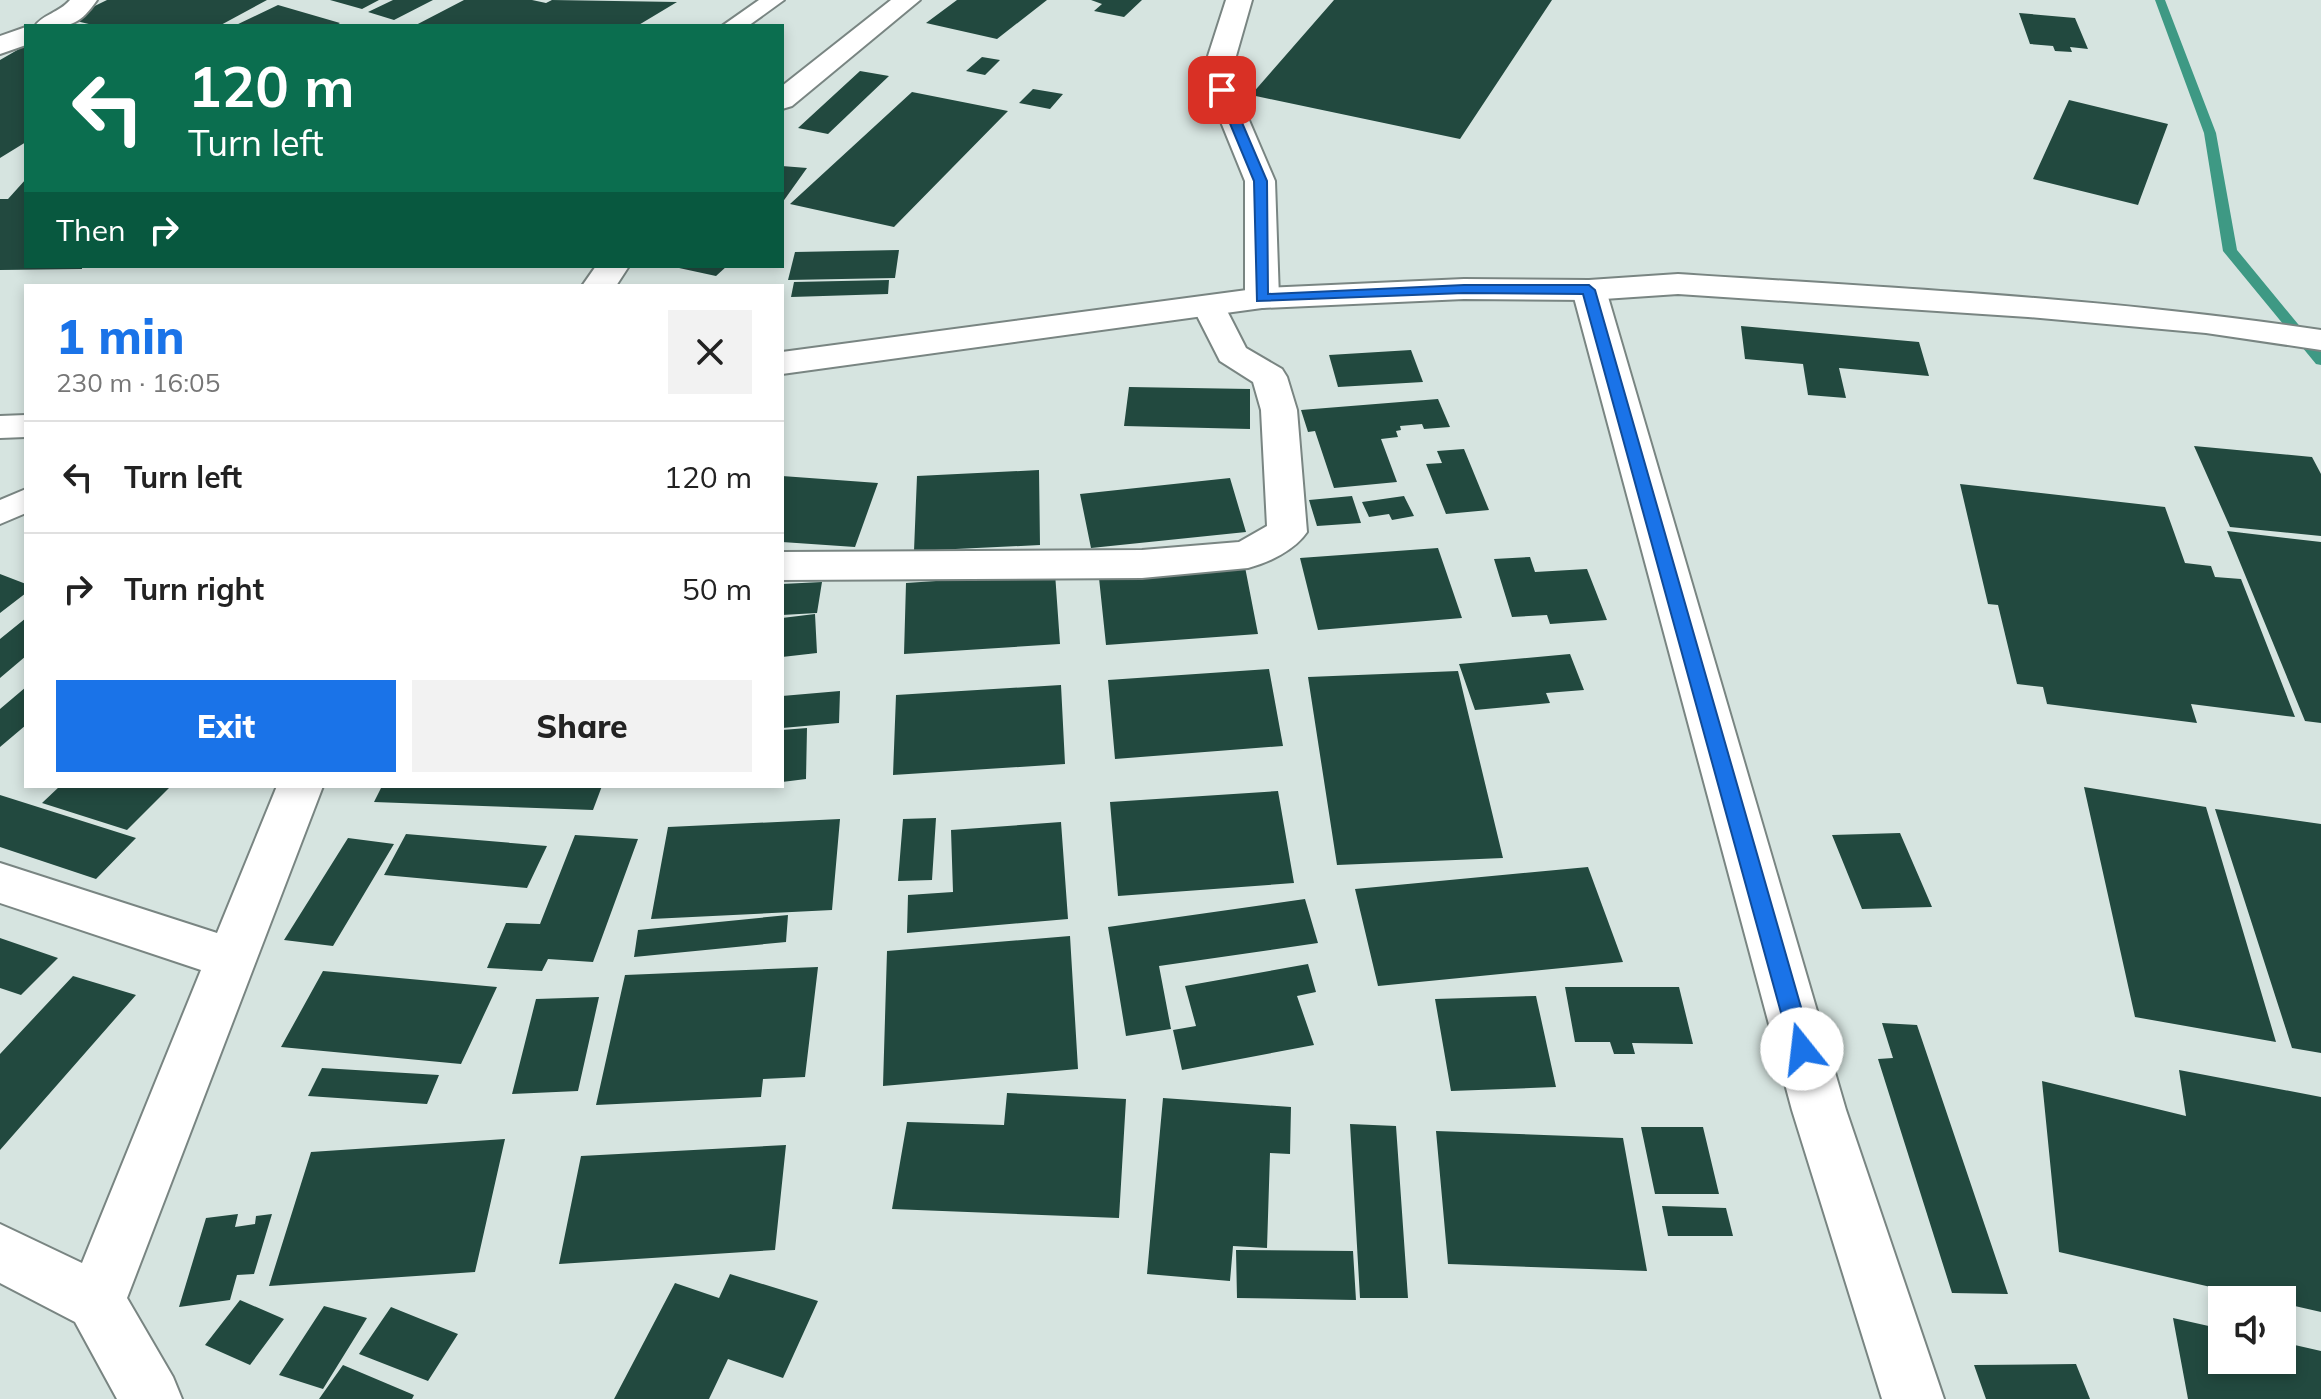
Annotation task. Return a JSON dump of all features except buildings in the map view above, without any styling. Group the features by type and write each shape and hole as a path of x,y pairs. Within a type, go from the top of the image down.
{"main road":[{"path":"53,24 70,17 84,0"},
{"path":"784,98 907,0"},
{"path":"1239,0 1222,56 1222,90 1260,181 1262,298"},
{"path":"0,46 24,36"},
{"path":"784,363 1262,298 1464,289 1589,290 1678,284 2028,307 2206,323 2321,340"},
{"path":"1589,290 1819,1110 1913,1399"},
{"path":"784,566 1142,564 1248,555 1287,532 1279,410 1269,377 1232,354 1209,306"},
{"path":"0,427 24,426"},
{"path":"96,1301 299,788"},
{"path":"0,883 231,959"},
{"path":"0,1252 96,1301 151,1399"}],"lane":[{"path":"736,24 773,0"},
{"path":"0,514 24,500"}],"waterway":[{"path":"2160,0 2210,133 2230,251 2321,361"}],"route":[{"path":"1222,90 1260,181 1262,298 1464,289 1589,290 1802,1049"}]}
